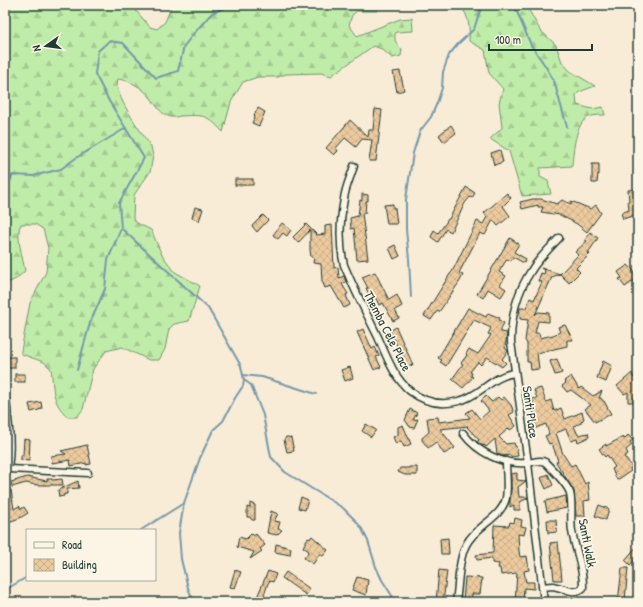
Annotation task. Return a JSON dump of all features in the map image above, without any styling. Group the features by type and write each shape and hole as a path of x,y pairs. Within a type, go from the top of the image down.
{"street":[{"name":"Themba Cele Place","path":"354,166 344,198 341,251 344,265 390,362 405,386 411,392 427,401 440,403 452,402 460,401 471,396 504,375 515,373"},
{"name":"Santi Place","path":"544,602 528,464 511,342 511,328 516,302 522,286 531,270 559,238"},
{"path":"5,394 8,412 10,445 8,469 5,476"},
{"path":"463,433 476,448 492,456 506,461 528,464"},
{"name":"Santi Walk","path":"528,464 542,460 570,492 572,530 582,571 583,588 579,591 575,592 552,586 542,587"},
{"path":"456,602 462,556 466,545 476,532 503,507 506,498 506,461"},
{"path":"8,469 88,473"}],"green space":[{"path":"5,5 131,5 150,27 157,29 165,22 172,5 376,5 377,11 357,11 352,15 349,25 357,36 400,19 412,18 413,31 396,32 395,35 398,45 402,49 401,56 392,58 382,49 373,46 331,76 321,73 286,74 278,77 258,77 243,82 231,102 223,132 213,122 204,117 170,117 165,115 148,94 132,83 118,79 117,86 123,103 151,147 153,156 150,172 134,195 133,218 137,223 151,230 162,255 175,272 200,286 189,321 174,324 169,329 165,349 159,360 149,360 122,347 106,351 93,369 83,409 77,417 68,417 59,406 54,395 51,369 44,362 21,354 30,303 46,272 48,248 43,229 35,224 21,224 19,228 19,240 25,271 16,279 5,284"},
{"path":"460,5 526,5 540,30 556,45 562,62 570,71 595,86 579,92 576,95 577,105 592,109 603,107 605,115 595,115 584,120 576,138 572,166 540,168 540,177 548,181 551,194 522,196 509,151 490,139 502,128 499,103 503,89 489,73 485,50 469,41 468,22"}],"building":[{"path":"400,71 404,90 397,92 393,72"},
{"path":"258,108 265,112 259,126 252,123"},
{"path":"375,109 382,110 376,161 369,161 372,140 362,139 356,147 345,138 336,148 338,151 334,155 326,148 350,120 368,137 369,130 373,130"},
{"path":"451,125 456,133 444,142 439,135"},
{"path":"500,150 503,162 494,165 491,153"},
{"path":"592,164 599,164 597,183 592,183"},
{"path":"235,179 253,179 253,185 235,185"},
{"path":"466,187 475,193 472,198 470,197 465,203 451,232 446,229 438,242 431,237 434,230 438,233 449,219"},
{"path":"636,189 638,214 623,219 621,213 629,210 628,190"},
{"path":"507,193 511,198 503,206 510,216 498,226 493,220 485,235 480,233 459,273 463,275 460,281 439,312 437,311 431,320 424,316 452,272 477,221 483,224 487,217 484,213"},
{"path":"362,194 368,195 365,213 362,213 368,259 357,260 354,228 351,229 350,218 358,216 360,200 362,201"},
{"path":"541,199 557,204 562,200 571,204 571,201 591,209 596,205 601,213 587,232 577,224 560,215 541,212 543,207 538,207 538,205 522,209 520,202"},
{"path":"393,204 397,224 387,224 384,205"},
{"path":"195,207 203,209 199,221 192,218"},
{"path":"263,215 268,220 257,232 252,226"},
{"path":"282,223 291,230 287,236 283,233 278,239 273,235"},
{"path":"306,224 317,235 325,234 325,226 332,225 334,268 338,267 339,278 344,276 346,282 342,284 348,294 346,295 350,305 344,308 331,286 325,288 322,281 321,264 313,263 314,257 311,257 310,250 310,230 298,243 293,237"},
{"path":"590,232 598,238 588,253 590,254 576,268 580,272 569,283 560,274 578,255 575,252 587,241 585,240"},
{"path":"510,238 519,244 514,252 526,259 524,263 513,257 511,261 507,259 499,272 506,276 500,285 506,289 501,297 488,289 483,298 477,294"},
{"path":"395,245 400,256 394,259 389,248"},
{"path":"628,265 638,278 625,287 619,279 622,278 618,272"},
{"path":"541,268 560,274 552,277 535,315 538,312 549,313 549,322 538,321 535,333 539,333 540,338 553,335 560,332 558,327 565,325 573,340 567,340 567,346 537,353 539,369 531,370 530,362 527,362 527,344 525,340 528,320 520,319 519,315 520,308 526,308 530,298 534,300 542,282 538,281 541,273 544,274 545,271"},
{"path":"375,272 389,300 397,295 402,306 395,310 399,318 393,321 383,303 379,305 374,295 370,297 366,288 368,288 362,277"},
{"path":"468,308 486,317 488,313 500,318 499,320 504,323 501,332 507,333 505,348 508,351 502,359 506,363 502,367 487,357 481,365 478,362 470,372 472,373 471,376 473,377 463,388 452,379 463,364 461,363 467,355 466,354 469,349 478,354 491,335 488,334 491,328 474,320 446,366 440,362 442,360 438,358"},
{"path":"396,327 413,365 407,367 390,331"},
{"path":"363,329 372,349 375,347 379,356 376,357 381,367 374,370 357,332"},
{"path":"6,357 15,357 15,368 6,368"},
{"path":"557,359 562,373 555,375 550,361"},
{"path":"603,361 612,366 606,382 597,378"},
{"path":"350,367 353,378 345,381 341,370"},
{"path":"632,373 633,377 636,376 638,380 638,397 634,397 634,402 628,402 628,392 624,394 617,386"},
{"path":"15,374 25,374 25,382 15,382"},
{"path":"571,376 579,389 581,387 593,396 602,391 599,398 604,401 611,414 595,422 585,409 591,405 571,390 567,392 562,386 566,383 564,381"},
{"path":"541,388 546,402 551,400 554,411 561,408 565,419 582,412 584,419 581,423 574,426 578,435 588,433 589,437 578,442 577,439 571,441 566,429 556,433 563,454 571,466 575,464 585,484 588,482 590,500 584,501 585,516 576,516 574,491 556,462 558,461 552,443 549,444 545,436 549,434 546,424 531,430 529,424 534,423 532,418 535,417 532,399 537,398 534,390"},
{"path":"486,396 492,402 498,397 501,400 504,397 511,405 514,412 509,415 516,426 510,430 509,428 499,437 506,444 514,443 518,456 511,457 510,455 503,456 497,454 495,439 486,447 484,445 483,446 477,442 479,440 467,427 468,426 440,429 455,448 444,454 436,442 428,448 422,440 422,438 429,432 427,418 438,417 439,422 470,418 466,413 472,409 480,419 489,411 481,401"},
{"path":"41,402 42,409 31,412 29,404"},
{"path":"410,409 417,413 413,420 418,419 414,428 410,427 405,420"},
{"path":"366,424 376,430 371,437 362,431"},
{"path":"403,425 411,444 404,447 401,441 396,444 393,437 398,435 398,427"},
{"path":"628,435 633,440 630,442 632,445 626,450 628,454 624,457 632,466 630,469 631,471 617,480 612,469 615,467 607,455 605,457 599,449 606,444 606,446 623,437 624,439"},
{"path":"286,437 291,438 294,451 287,452 284,440"},
{"path":"24,439 30,440 29,461 21,460 21,455 23,455"},
{"path":"87,445 91,464 86,465 86,463 71,466 70,460 52,463 51,456 66,454 61,451"},
{"path":"417,467 417,475 405,475 398,472 400,468"},
{"path":"517,473 517,480 526,481 518,487 519,497 528,498 520,502 520,510 514,510 514,505 510,507 511,474"},
{"path":"548,474 553,485 546,489 541,478"},
{"path":"27,477 47,481 47,479 62,479 63,485 37,485 26,483 12,487 11,482"},
{"path":"78,481 79,488 67,489 67,494 59,497 58,490"},
{"path":"11,490 14,509 19,506 21,509 24,507 28,513 20,518 5,523 5,491"},
{"path":"566,496 567,508 547,512 545,501"},
{"path":"301,497 308,500 305,510 298,508"},
{"path":"250,503 255,505 255,520 247,517 247,507 250,508"},
{"path":"599,505 609,509 606,520 595,516"},
{"path":"271,511 278,514 274,521 280,522 278,529 282,530 277,535 267,533"},
{"path":"515,518 522,520 521,526 526,527 524,535 518,534 519,551 520,557 527,556 529,570 524,571 526,582 534,582 534,589 524,588 523,602 515,602 517,573 501,575 500,568 498,568 499,564 492,563 492,558 477,560 476,555 493,553 494,525 509,526 510,522 514,523"},
{"path":"547,520 556,520 557,532 548,533"},
{"path":"251,534 253,536 256,534 265,545 260,549 262,551 250,559 254,552 237,547 239,537 246,539"},
{"path":"312,536 328,550 323,556 320,554 313,564 304,558 309,551 303,547 307,539 310,539"},
{"path":"448,538 449,554 441,554 440,539"},
{"path":"558,542 562,580 554,580 550,543"},
{"path":"276,544 291,548 290,555 275,552"},
{"path":"638,545 638,556 630,565 625,560"},
{"path":"622,568 628,568 625,602 618,602"},
{"path":"235,570 241,572 235,588 230,587"},
{"path":"439,570 447,571 443,602 436,602"},
{"path":"268,571 276,574 273,582 270,581 268,583 262,602 255,602"},
{"path":"286,572 310,589 306,595 282,578"},
{"path":"357,577 368,580 366,595 352,590"},
{"path":"465,577 482,578 480,594 472,594 471,602 463,602"}],"waterway":[{"path":"194,602 188,588 181,559 179,533 184,503 200,458 213,430 223,421 243,386 244,380 241,366 208,308 121,228 119,203 144,158 109,101 95,74 98,51 109,41 123,43 156,78 178,71 184,46 195,32 212,13 232,5"},
{"path":"411,297 406,230 406,199 413,153 420,131 431,117 437,103 442,88 443,72 449,55 474,29 482,5"},
{"path":"514,5 531,45 554,81 567,127"},
{"path":"5,180 13,175 33,176 61,169 76,158 126,128"},
{"path":"5,192 12,177"},
{"path":"77,370 90,323 105,289 108,260 121,228"},
{"path":"243,375 262,377 316,394"},
{"path":"244,380 251,385 263,415 271,457 285,472 343,508 356,521 368,541 376,567 382,580 396,602"},
{"path":"143,529 184,503"},
{"path":"5,590 26,578"}]}
